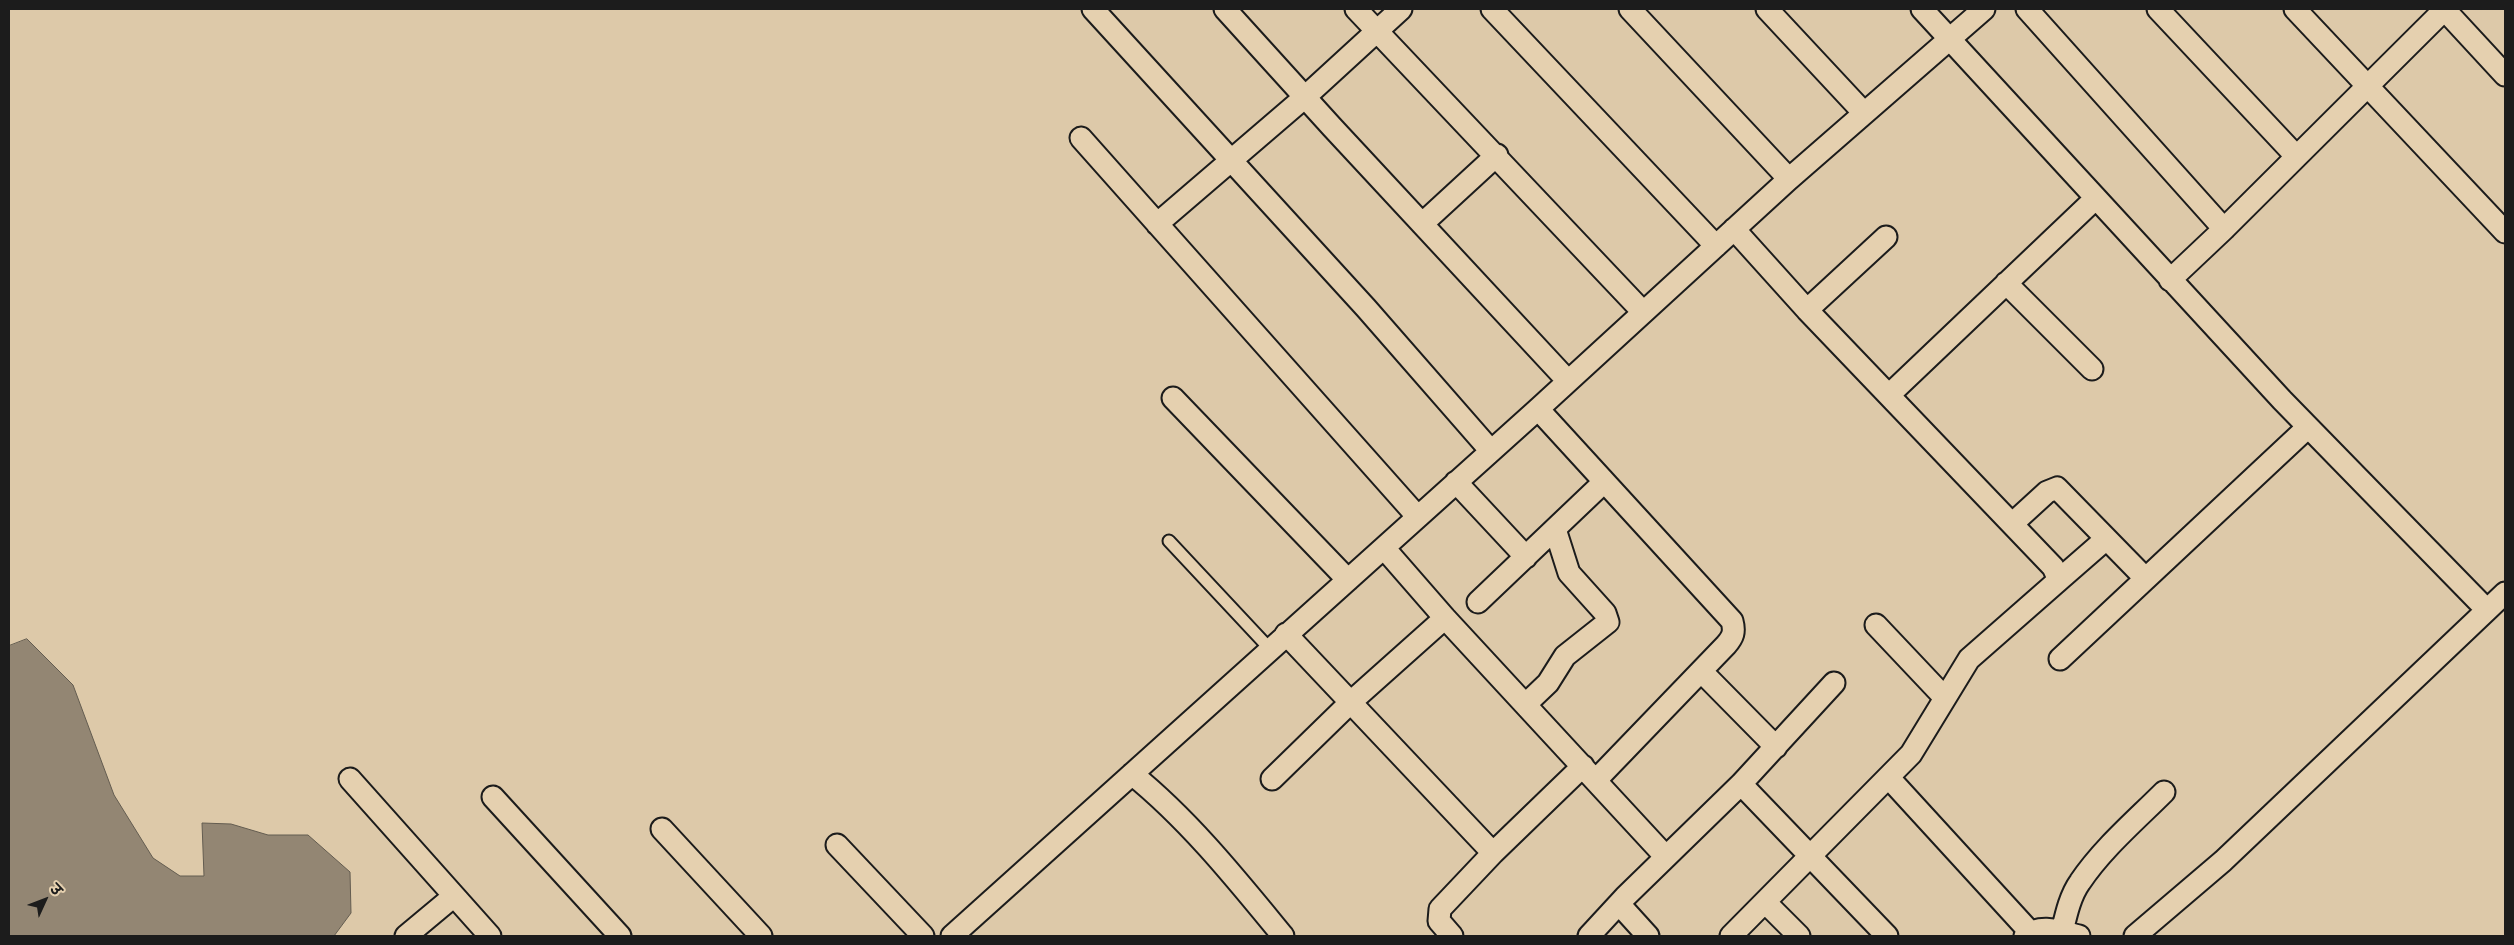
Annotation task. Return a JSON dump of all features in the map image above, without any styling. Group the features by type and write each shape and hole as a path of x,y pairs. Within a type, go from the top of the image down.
{"street":[{"path":"1093,9 1233,160 1491,451"},
{"path":"1225,9 1568,381"},
{"path":"1356,9 1497,155 1643,312"},
{"path":"1157,224 1305,97 1401,9"},
{"path":"1492,9 1716,246"},
{"path":"1630,9 1789,179"},
{"path":"1767,9 1864,113"},
{"path":"1922,9 2170,280 2308,427 2487,610"},
{"path":"952,936 1538,409 1789,179 1984,9"},
{"path":"2026,9 2224,229"},
{"path":"2158,9 2296,156"},
{"path":"2296,9 2505,232"},
{"path":"2170,280 2224,229 2444,9 2505,74"},
{"path":"1081,138 1418,516"},
{"path":"1422,224 1497,155"},
{"path":"1889,396 2096,198"},
{"path":"1734,230 1807,310 2053,567 2060,580"},
{"path":"1807,310 1886,237"},
{"path":"2006,283 2092,369"},
{"path":"1173,398 1348,580"},
{"path":"1452,936 1439,921 1440,909 1493,853 1590,773 1701,671 1732,638 1734,629 1732,621 1538,409"},
{"path":"2060,659 2308,427"},
{"path":"1456,482 1526,557"},
{"path":"1478,602 1604,482"},
{"path":"2012,524 2047,492 2056,488 2146,578"},
{"path":"1526,704 1548,683 1565,656 1608,622 1605,613 1569,573 1554,529"},
{"path":"1731,936 1889,778 1917,746 1969,659 2106,539"},
{"path":"1384,548 1445,618 1666,857"},
{"path":"2135,936 2223,861 2505,593"},
{"path":"1272,779 1352,701 1445,618"},
{"path":"1876,625 1945,698"},
{"path":"1286,634 1352,701 1493,853"},
{"path":"1701,671 1776,747"},
{"path":"1589,936 1666,857 1742,784 1834,683"},
{"path":"1132,774 1152,789 1194,832 1283,936"},
{"path":"1889,778 2028,934 2046,928 2070,934 2072,898 2080,882 2164,792"},
{"path":"350,779 490,936"},
{"path":"1742,784 1887,936"},
{"path":"493,797 620,936"},
{"path":"662,829 761,936"},
{"path":"837,845 923,936"},
{"path":"406,936 454,896"},
{"path":"1765,902 1799,936"},
{"path":"1619,904 1648,936"}],"lane":[{"path":"1169,541 1270,649"}],"shaded area":[{"path":"27,639 73,685 114,795 153,858 180,876 204,876 202,823 231,824 268,835 308,835 350,872 351,913 334,936 9,936 9,646"}]}
